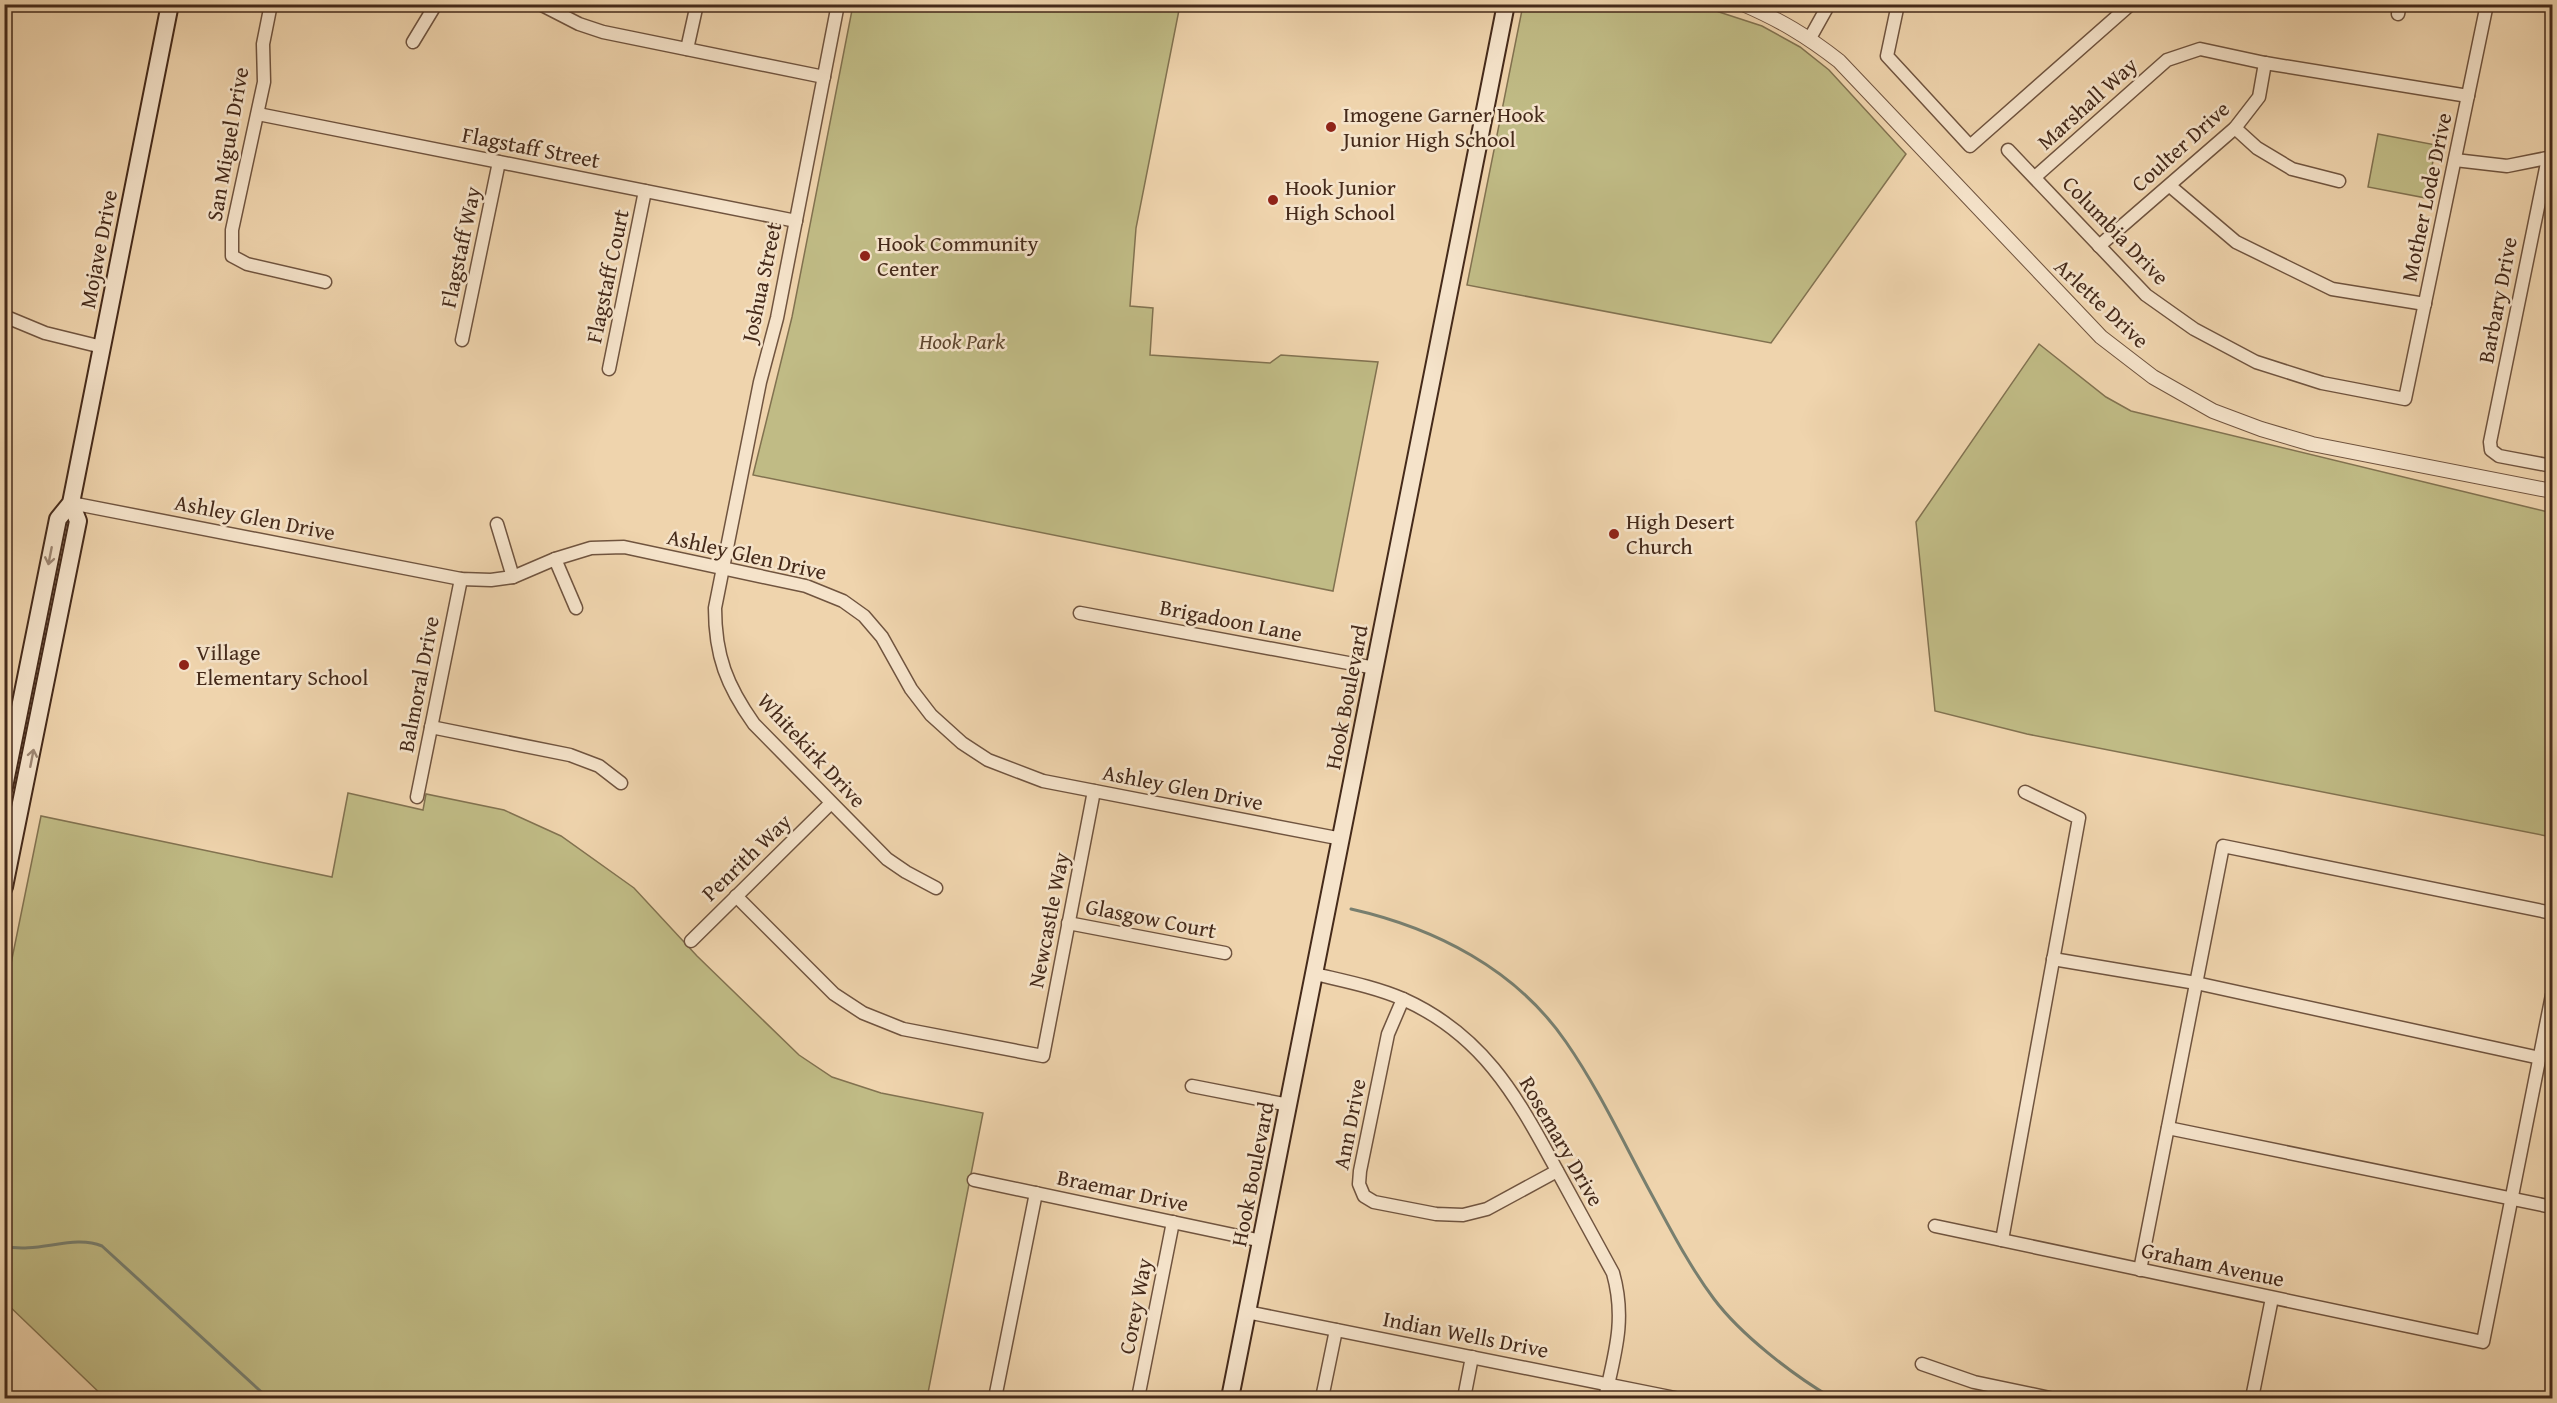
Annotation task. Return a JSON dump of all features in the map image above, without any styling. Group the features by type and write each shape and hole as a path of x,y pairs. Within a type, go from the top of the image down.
{"main road":[{"name":"Mojave Drive","path":"4,788 58,519 71,502 170,4"},
{"name":"Hook Boulevard","path":"1230,1398 1506,4"},
{"name":"Mojave Drive","path":"4,887 78,521 71,502"}],"street":[{"name":"San Miguel Drive","path":"271,4 262,44 264,82 232,230 232,256 247,264 325,282"},
{"path":"413,42 436,4"},
{"path":"540,4 570,20 603,32 824,77"},
{"path":"687,49 697,4"},
{"name":"Joshua Street","path":"723,568 760,382 777,318 838,4"},
{"name":"Arlette Drive","path":"1743,4 1778,19 1810,38 1839,61 2101,337 2153,377 2213,411 2261,429 2312,444 2553,492"},
{"path":"1810,38 1829,4"},
{"path":"1898,4 1887,56 1970,146 2131,4"},
{"name":"Mother Lode Drive","path":"2405,399 2487,4"},
{"name":"Marshall Way","path":"2036,177 2167,60 2200,49 2265,63"},
{"path":"2265,63 2468,96"},
{"name":"Coulter Drive","path":"2099,246 2235,128 2259,97 2265,63"},
{"name":"Flagstaff Street","path":"258,114 796,221"},
{"path":"2235,128 2257,148 2292,169 2339,181"},
{"name":"Columbia Drive","path":"2008,150 2146,295 2194,329 2256,362 2322,383 2405,399"},
{"path":"2455,160 2507,166 2550,158"},
{"name":"Barbary Drive","path":"2550,158 2490,442 2491,450 2499,456 2553,466"},
{"name":"Flagstaff Way","path":"462,340 499,162"},
{"path":"2170,186 2236,242 2332,289 2425,303"},
{"name":"Flagstaff Court","path":"609,369 645,191"},
{"path":"4,316 35,329 102,347"},
{"name":"Ashley Glen Drive","path":"71,502 461,579 491,580 513,577 555,559 591,548 624,548 806,586 843,600 864,616 882,637 911,689 938,722 962,743 988,760 1018,774 1043,781 1342,839"},
{"path":"497,524 513,577"},
{"path":"555,559 576,608"},
{"name":"Whitekirk Drive","path":"723,568 715,608 715,631 725,675 738,702 754,724 887,859 936,888"},
{"name":"Balmoral Drive","path":"417,797 461,579"},
{"name":"Brigadoon Lane","path":"1080,613 1375,668"},
{"path":"431,728 570,755 599,766 621,783"},
{"name":"Newcastle Way","path":"736,896 834,994 863,1013 903,1029 1043,1056 1094,791"},
{"path":"2002,1240 2079,818 2025,792"},
{"name":"Penrith Way","path":"691,940 831,803"},
{"path":"2140,1270 2223,846 2553,913"},
{"name":"Glasgow Court","path":"1068,923 1225,953"},
{"path":"2053,959 2196,983 2540,1058"},
{"name":"Rosemary Drive","path":"1315,974 1371,988 1403,999 1459,1033 1486,1058 1517,1098 1613,1273 1620,1298 1621,1321 1605,1398"},
{"path":"2512,1199 2553,995"},
{"name":"Ann Drive","path":"1403,999 1388,1034 1360,1171 1359,1184 1364,1196 1374,1202 1436,1214 1463,1215 1487,1209 1557,1171"},
{"path":"1192,1086 1289,1105"},
{"path":"2168,1128 2553,1207"},
{"name":"Braemar Drive","path":"975,1180 1262,1241"},
{"path":"995,1398 1036,1193"},
{"name":"Graham Avenue","path":"1935,1226 2483,1342 2512,1199"},
{"name":"Corey Way","path":"1138,1398 1173,1222"},
{"path":"2252,1398 2272,1298"},
{"name":"Indian Wells Drive","path":"1247,1312 1675,1398"},
{"path":"1322,1398 1336,1330"},
{"path":"1464,1398 1472,1357"},
{"path":"1922,1364 1974,1382 2050,1398"}],"green space":[{"name":"Hook Park","path":"853,5 1180,5 1136,228 1130,306 1153,308 1150,355 1270,363 1281,355 1378,362 1333,591 753,475 792,317"},
{"path":"1523,5 1686,5 1716,11 1762,26 1800,47 1829,70 1906,154 1771,343 1467,285"},
{"path":"2378,134 2436,145 2426,198 2368,187"},
{"path":"2039,344 2106,397 2131,411 2552,513 2552,837 2027,734 1935,711 1916,522"},
{"path":"348,793 423,810 426,794 504,810 561,836 634,888 697,956 799,1055 832,1077 881,1093 983,1113 927,1398 105,1398 5,1302 5,993 41,816 332,877"}],"waterway":[{"path":"1351,909 1413,928 1471,955 1523,993 1546,1016 1590,1080 1674,1236 1714,1299 1753,1340 1801,1378 1832,1398"},
{"path":"4,1246 30,1248 79,1242 102,1246 268,1398"}],"place":[{"name":"Imogene Garner Hook Junior High School","path":"1331,127"},
{"name":"Hook Junior High School","path":"1273,200"},
{"name":"Hook Community Center","path":"865,256"},
{"name":"High Desert Church","path":"1614,534"},
{"name":"Village Elementary School","path":"184,665"}]}
